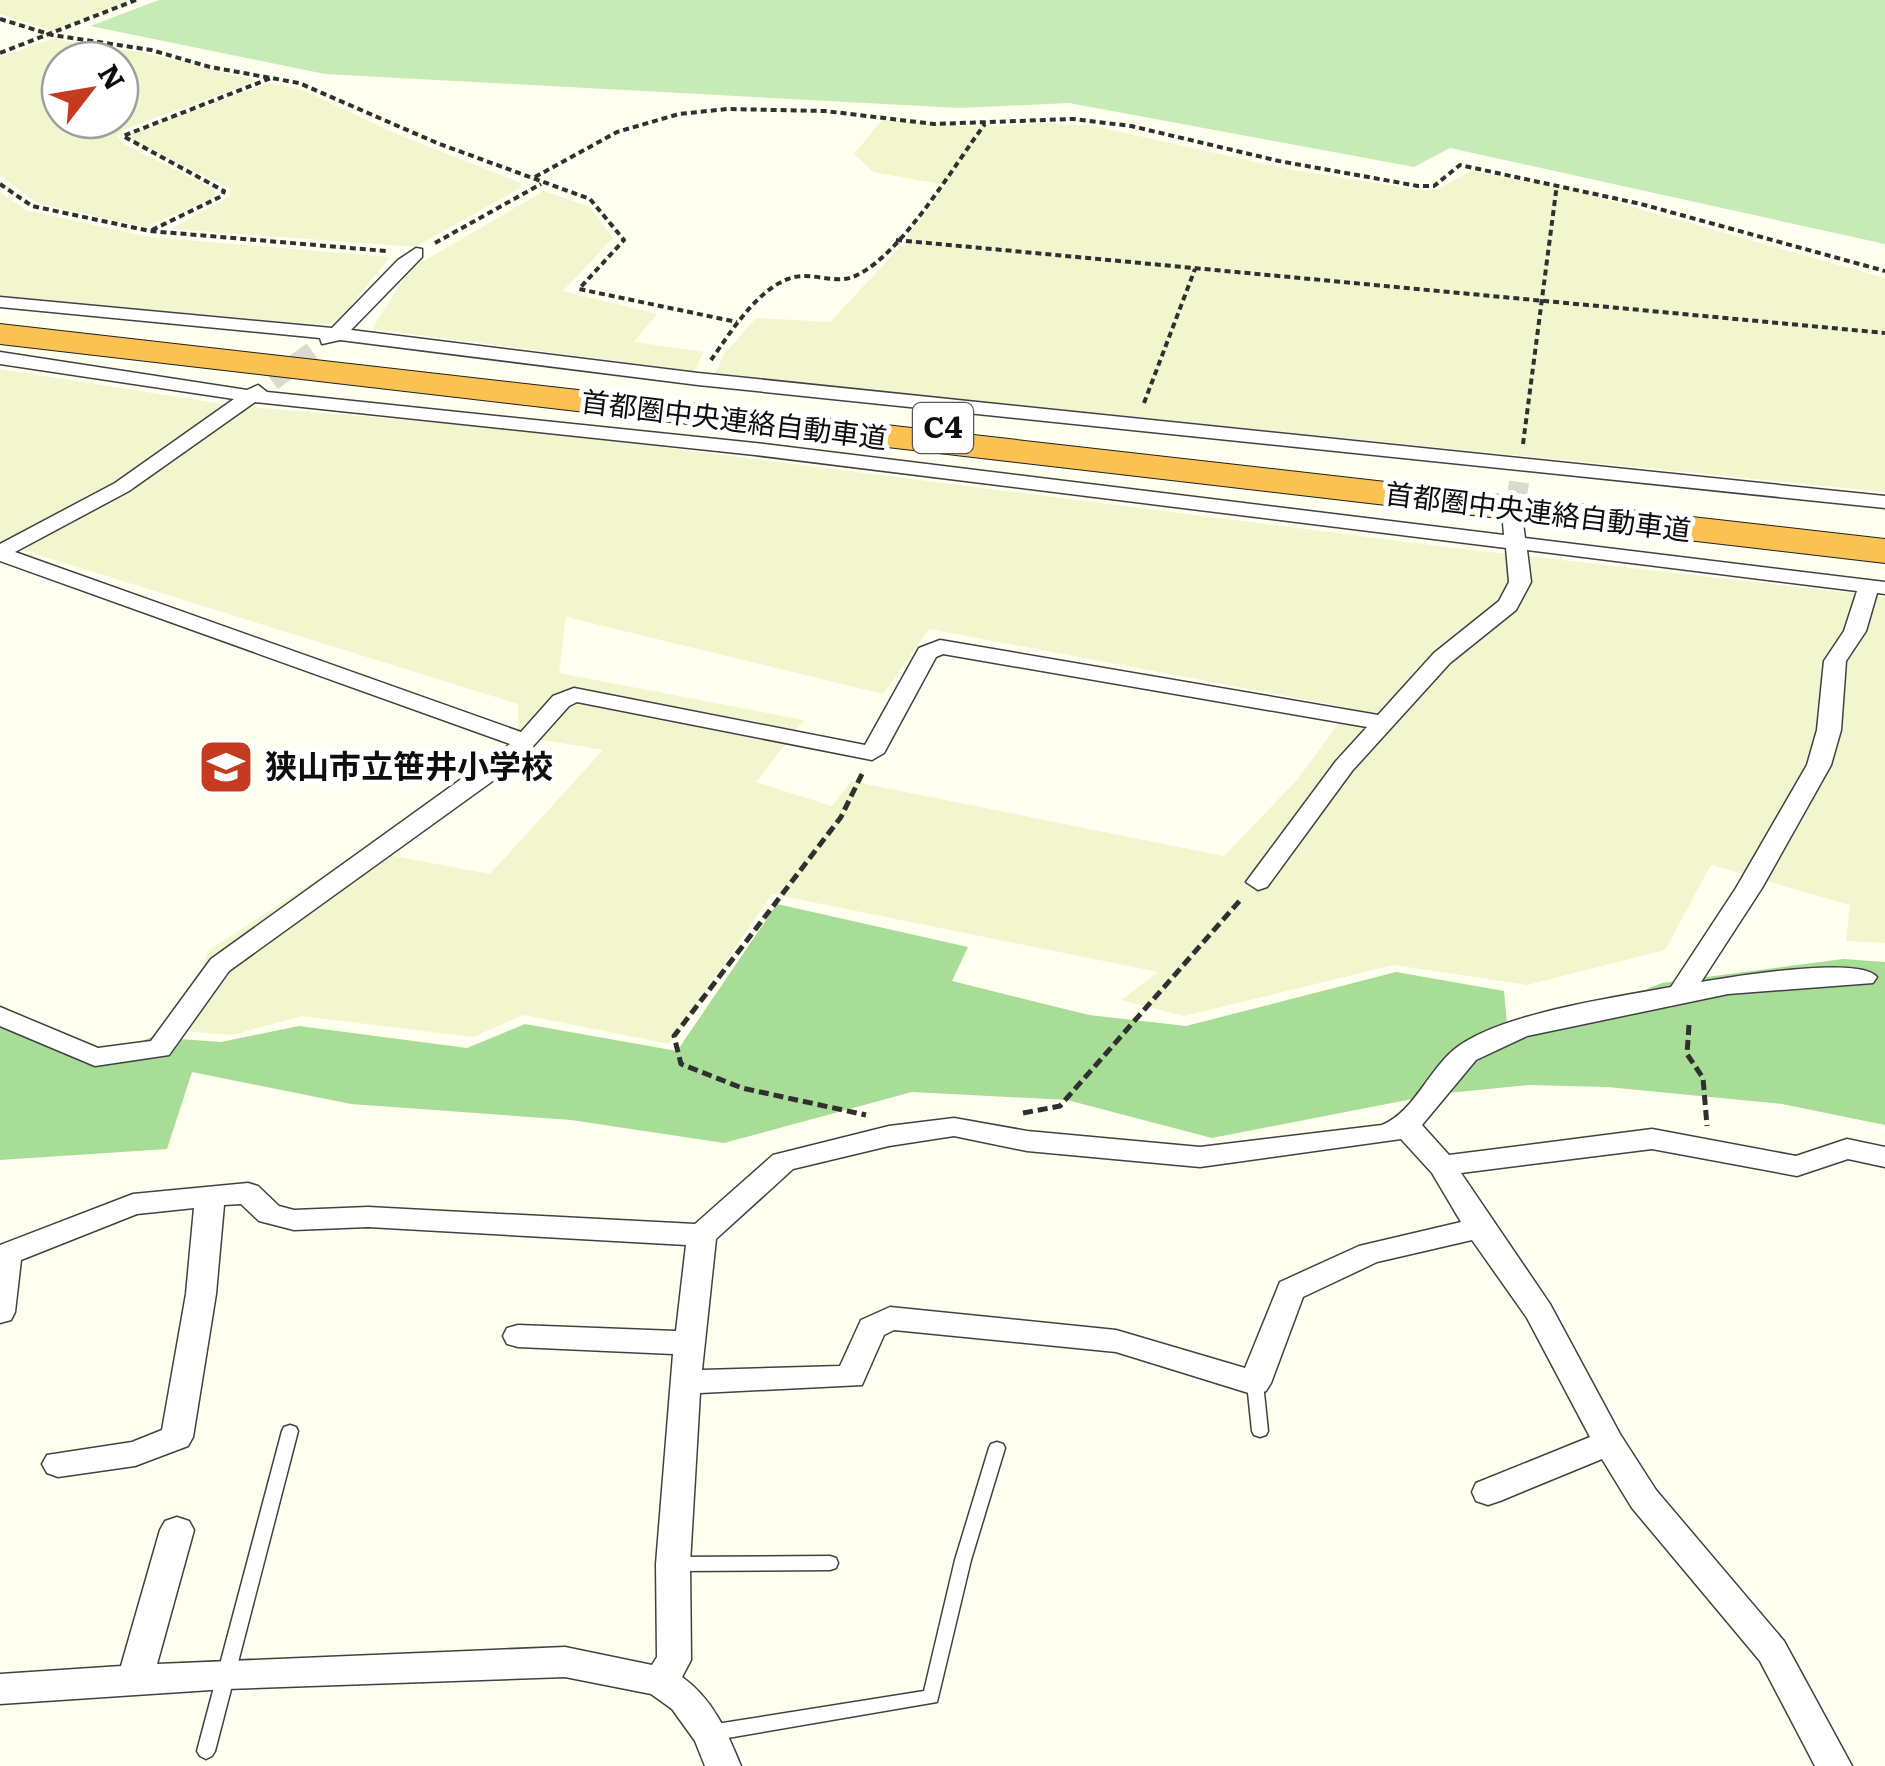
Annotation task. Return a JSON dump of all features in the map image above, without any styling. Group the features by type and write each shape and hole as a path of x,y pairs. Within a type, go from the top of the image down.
{"highway":[{"name":"首都圏中央連絡自動車道","path":"8,332 1885,534"},
{"name":"首都圏中央連絡自動車道","path":"8,332 1885,551"}],"street":[{"path":"328,340 369,304 394,270 416,253"},
{"path":"0,302 328,340 1885,502"},
{"path":"0,358 251,396 1516,533 1877,587 1835,660 1829,730 1820,765 1710,953 1682,991"},
{"path":"0,553 122,487 272,380"},
{"path":"1258,882 1344,766 1442,658 1508,604 1520,582 1516,533"},
{"path":"0,553 524,741"},
{"path":"0,1016 94,1057 159,1048 220,965 511,756 561,701 574,696 872,753 927,653 940,647 1385,722"},
{"path":"660,1681 674,1660 673,1564 685,1382 702,1235 783,1162 889,1136 954,1126 1028,1141 1200,1156 1386,1134 1406,1126 1451,1068 1478,1046 1559,1020 1682,991 1799,976 1864,977"},
{"path":"1406,1126 1442,1166 1479,1228 1538,1312 1644,1500 1772,1651 1834,1766"},
{"path":"1442,1166 1652,1139 1798,1166 1847,1148 1885,1157"},
{"path":"0,1312 4,1256 133,1204 248,1194 270,1214 294,1220 368,1217 702,1235"},
{"path":"58,1464 134,1454 178,1437 201,1294 210,1197"},
{"path":"685,1382 851,1378 872,1328 890,1318 1116,1341 1255,1382 1292,1290 1369,1252 1479,1228"},
{"path":"518,1336 689,1343"},
{"path":"1488,1492 1609,1443"},
{"path":"134,1680 177,1530"},
{"path":"0,1689 226,1674 565,1662 660,1681 684,1698 716,1750"}],"lane":[{"path":"1255,1382 1260,1431"},
{"path":"206,1751 290,1431"},
{"path":"716,1750 931,1697 963,1560 996,1448"},
{"path":"673,1564 830,1563"}],"path":[{"path":"0,53 136,0"},
{"path":"0,18 52,35 150,50 210,67 299,83 437,143 535,177 542,184 598,205 624,240 580,289 737,322"},
{"path":"150,232 222,196 224,191 123,136 274,77"},
{"path":"535,177 617,132 679,114 727,109 825,112 934,124 1072,119 1131,126 1279,161 1418,186 1434,186 1460,165 1710,221 1885,271"},
{"path":"698,379 737,322 794,277 834,280 861,275 896,240 984,124"},
{"path":"0,184 32,206 150,232 416,253 542,184"},
{"path":"1521,465 1556,184"},
{"path":"896,240 1885,333"},
{"path":"1136,424 1194,270"},
{"path":"872,753 841,817 674,1036 681,1064 742,1088 876,1117"},
{"path":"1007,1116 1060,1106 1234,904 1258,882"},
{"path":"1690,1024 1684,1051 1690,1066 1704,1078 1709,1149"}],"green space":[{"path":"0,0 131,0 53,31 0,14"},
{"path":"159,0 1885,0 1885,244 1450,148 1414,167 1069,103 959,108 325,74 90,26"},
{"path":"40,43 40,140 120,140 216,194 145,227 37,203 0,175 0,57"},
{"path":"140,52 256,81 140,124"},
{"path":"269,83 300,89 397,134 519,182 522,187 415,247 171,229 230,196 231,189 133,141 140,140 140,130"},
{"path":"882,120 986,127 1040,123 1094,126 1288,169 1425,191 1438,189 1471,171 1565,188 1885,278 1885,492 714,375 724,354 756,318 830,322 900,247 909,245 907,237 946,185 873,172 854,154"},
{"path":"544,191 590,207 613,238 563,291 657,314 634,342 704,352 694,371 372,329 410,269"},
{"path":"0,192 25,210 150,237 390,257 337,322 322,325 0,296"},
{"path":"0,369 235,406 511,428 1455,548 1885,597 1885,943 1846,941 1850,905 1711,865 1665,950 1527,985 1394,965 1184,1016 1121,1000 1158,972 772,894 669,1044 524,1015 473,1037 302,1016 232,1035 181,1031 208,951 362,850 490,874 603,750 518,736 518,704 0,543","holes":["566,617 883,694 929,629 1350,708 1297,780 1224,856 851,781 832,806 756,782 804,720 559,673"]},
{"path":"777,904 968,947 952,981 1089,1015 1186,1026 1396,972 1504,991 1509,1044 1662,983 1843,959 1885,962 1885,1125 1782,1104 1607,1087 1528,1085 1438,1094 1212,1138 1067,1100 912,1092 724,1143 571,1120 351,1104 192,1072 167,1149 0,1160 0,1010 112,1053 152,1037 221,1042 299,1026 467,1048 525,1024 677,1051"}],"tunnel":[{"path":"272,381 320,346"},
{"path":"1513,523 1519,482"}],"place":[{"name":"狭山市立笹井小学校","path":"226,767"}]}
